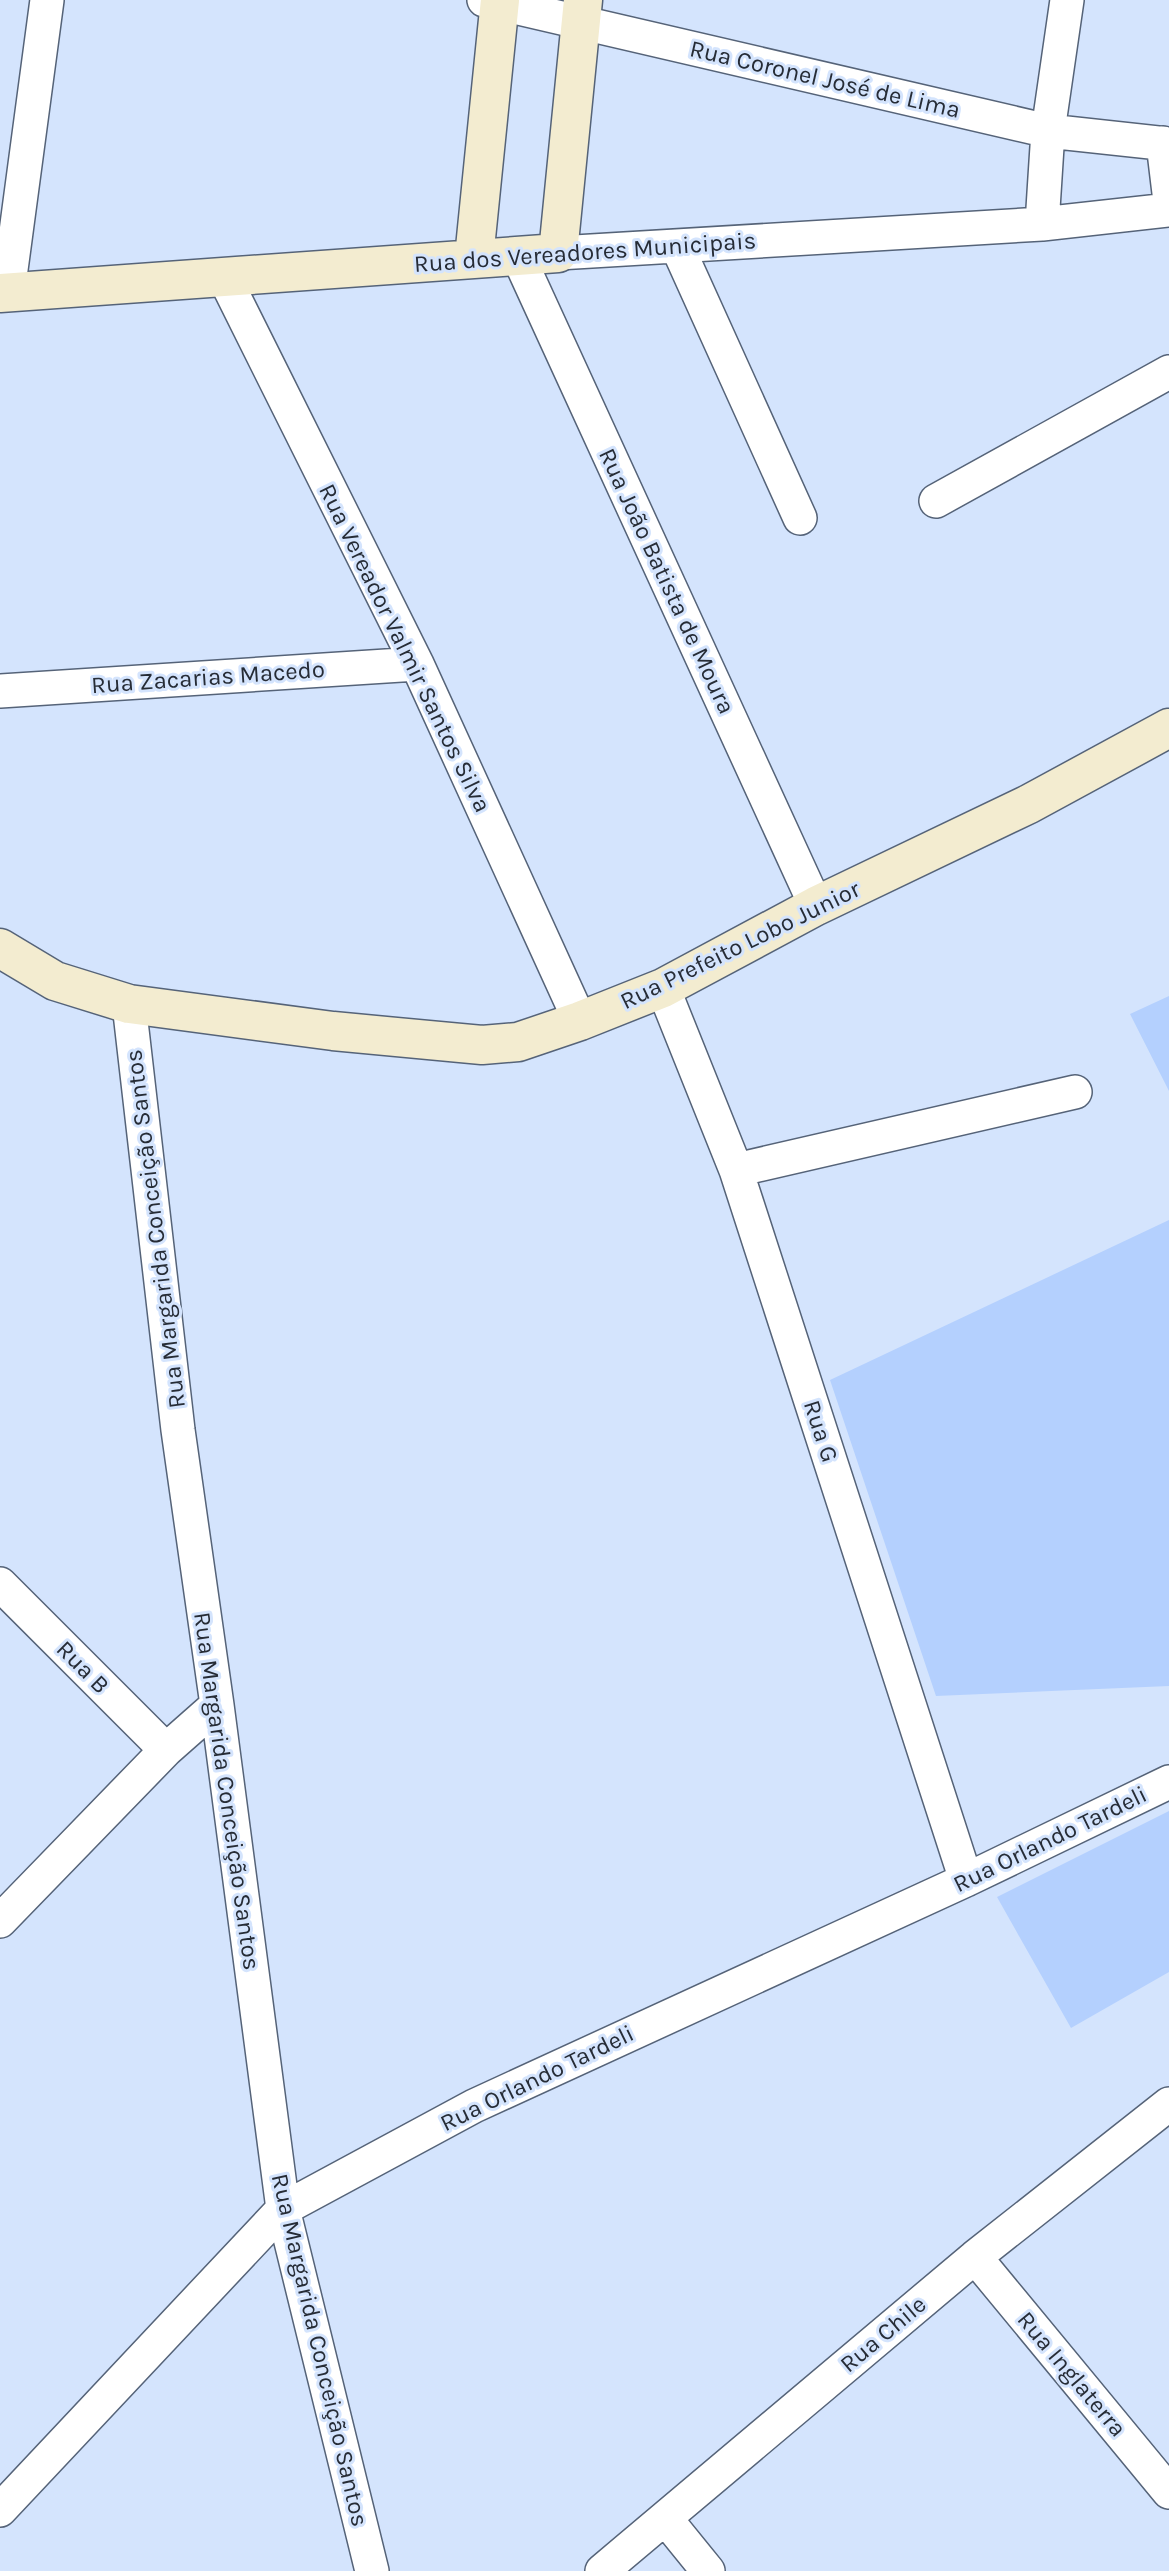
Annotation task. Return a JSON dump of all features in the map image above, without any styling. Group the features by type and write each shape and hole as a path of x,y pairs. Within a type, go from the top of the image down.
{"main road":[{"path":"474,258 495,1"},
{"path":"558,253 581,11"},
{"name":"Rua dos Vereadores Municipais","path":"4,292 558,253"},
{"name":"Rua Prefeito Lobo Junior","path":"0,948 55,981 129,1004 333,1031 482,1045 517,1042 580,1021 663,988 816,906 1029,804 1169,728"}],"street":[{"path":"4,292 47,0"},
{"path":"1042,224 1048,131 1067,0"},
{"name":"Rua Coronel José de Lima","path":"495,1 581,11 1048,131 1166,144"},
{"path":"1166,144 1169,193"},
{"name":"Rua dos Vereadores Municipais","path":"558,253 1042,224 1169,210"},
{"path":"677,246 800,518"},
{"name":"Rua João Batista de Moura","path":"518,256 816,906"},
{"name":"Rua Vereador Valmir Santos Silva","path":"224,277 416,664 580,1021"},
{"path":"936,502 1169,372"},
{"name":"Rua Zacarias Macedo","path":"0,691 416,664"},
{"name":"Rua G","path":"663,988 736,1170 966,1880"},
{"name":"Rua Margarida Conceição Santos","path":"129,1004 178,1430 217,1705 282,2209 372,2571"},
{"path":"736,1170 1075,1093"},
{"name":"Rua B","path":"0,1584 166,1750"},
{"path":"0,1921 166,1750 217,1705"},
{"name":"Rua Orlando Tardeli","path":"0,2510 282,2209 474,2106 966,1880 1169,1782"},
{"name":"Rua Chile","path":"602,2571 975,2257 1169,2104"},
{"name":"Rua Inglaterra","path":"975,2257 1169,2492"},
{"path":"664,2518 708,2571"}],"shaded area":[{"path":"1169,996 1169,1091 1130,1014"},
{"path":"1169,1220 1169,1686 936,1696 830,1380"},
{"path":"1169,1811 1169,1972 1071,2028 997,1897"}]}
